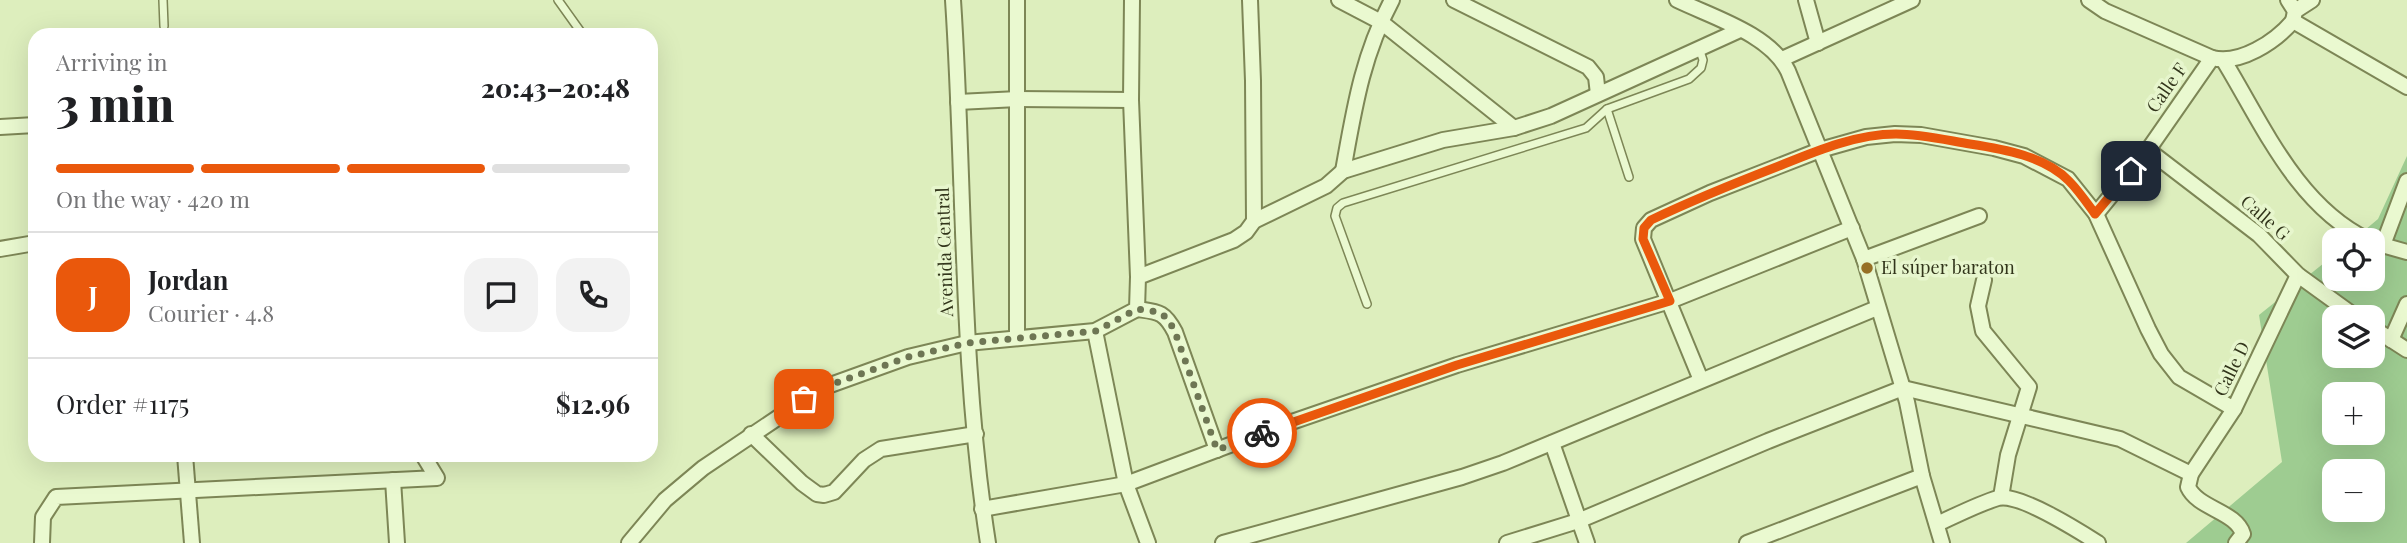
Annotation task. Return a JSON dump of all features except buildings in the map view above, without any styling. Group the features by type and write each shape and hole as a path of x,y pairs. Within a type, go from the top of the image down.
{"street":[{"name":"Avenida Central","path":"953,0 967,343 982,509 988,543"},
{"path":"1017,0 1017,337"},
{"path":"1132,0 1131,100 1137,309"},
{"path":"1250,0 1254,221"},
{"path":"1339,0 1381,22 1514,128"},
{"path":"1343,172 1359,82 1392,0"},
{"path":"1454,0 1588,67 1596,77 1598,94"},
{"path":"1676,0 1769,45 1782,59 1864,259 1903,388 1922,475 1942,543"},
{"path":"1806,0 1818,43"},
{"path":"1782,59 1912,0"},
{"path":"2089,0 2105,11 2218,59 2241,58 2284,32 2292,11 2312,0"},
{"path":"2292,11 2407,87"},
{"path":"1138,277 1234,240 1246,232 1254,221 1326,186 1343,172 1443,140 1514,128 1551,116 1740,30"},
{"path":"2218,59 2285,163 2316,203 2344,228"},
{"name":"Calle F","path":"2095,214 2218,59"},
{"path":"958,102 1018,99 1131,100"},
{"path":"0,127 28,125"},
{"path":"1701,380 1643,239 1644,228 1651,220 1710,193 1820,150 1866,137 1921,135 2024,156 2068,179 2095,214 2161,354 2179,377 2234,410"},
{"name":"Calle G","path":"2148,150 2259,234 2298,275 2339,305"},
{"path":"2385,228 2407,181"},
{"path":"1864,259 1979,216"},
{"path":"982,509 1126,484 1457,365 1670,301 1852,228"},
{"path":"0,248 28,244"},
{"path":"2385,245 2407,252"},
{"name":"Calle D","path":"2191,474 2234,410 2298,275"},
{"path":"1984,280 1978,306 1983,331 2029,387 2008,455 2001,497"},
{"path":"2391,340 2407,304"},
{"path":"1223,543 1462,478 1877,307"},
{"path":"629,543 665,500 703,468 822,388 908,357 967,343 1096,331 1137,309 1159,312 1168,319 1217,450"},
{"path":"1096,331 1126,484 1147,543"},
{"path":"2385,336 2407,350"},
{"path":"1507,543 1578,521 1903,388 2120,439 2191,474 2188,487 2190,492 2241,529 2243,534 2236,543"},
{"path":"751,434 802,484 817,494 824,495 834,492 864,460 881,449 975,434"},
{"path":"1552,443 1587,543"},
{"path":"186,462 192,543"},
{"path":"42,543 43,517 56,497 438,478 428,462"},
{"path":"1746,543 1922,475"},
{"path":"393,480 397,543"},
{"path":"1937,524 2001,497 2025,503 2077,529 2098,543"}],"lane":[{"path":"163,0 164,26"},
{"path":"558,0 578,28"},
{"path":"1367,304 1335,216 1337,208 1343,203 1586,128 1607,109 1689,79 1701,68 1703,60 1699,47"},
{"path":"1607,109 1629,177"}],"green space":[{"path":"2407,156 2407,543 2186,543 2282,462 2259,315 2322,265 2322,291 2385,291 2385,228 2367,228 2378,219"}],"way so far":[{"path":"804,399 822,388 908,357 967,343 1096,331 1137,309 1159,312 1168,319 1217,450 1262,433"}],"place":[{"name":"El súper baraton","path":"1867,268"}],"route":[{"path":"1262,433 1457,365 1670,301 1643,239 1644,228 1651,220 1710,193 1820,150 1866,137 1895,134 1921,135 1994,148 2024,156 2068,179 2095,214 2131,171"}]}
